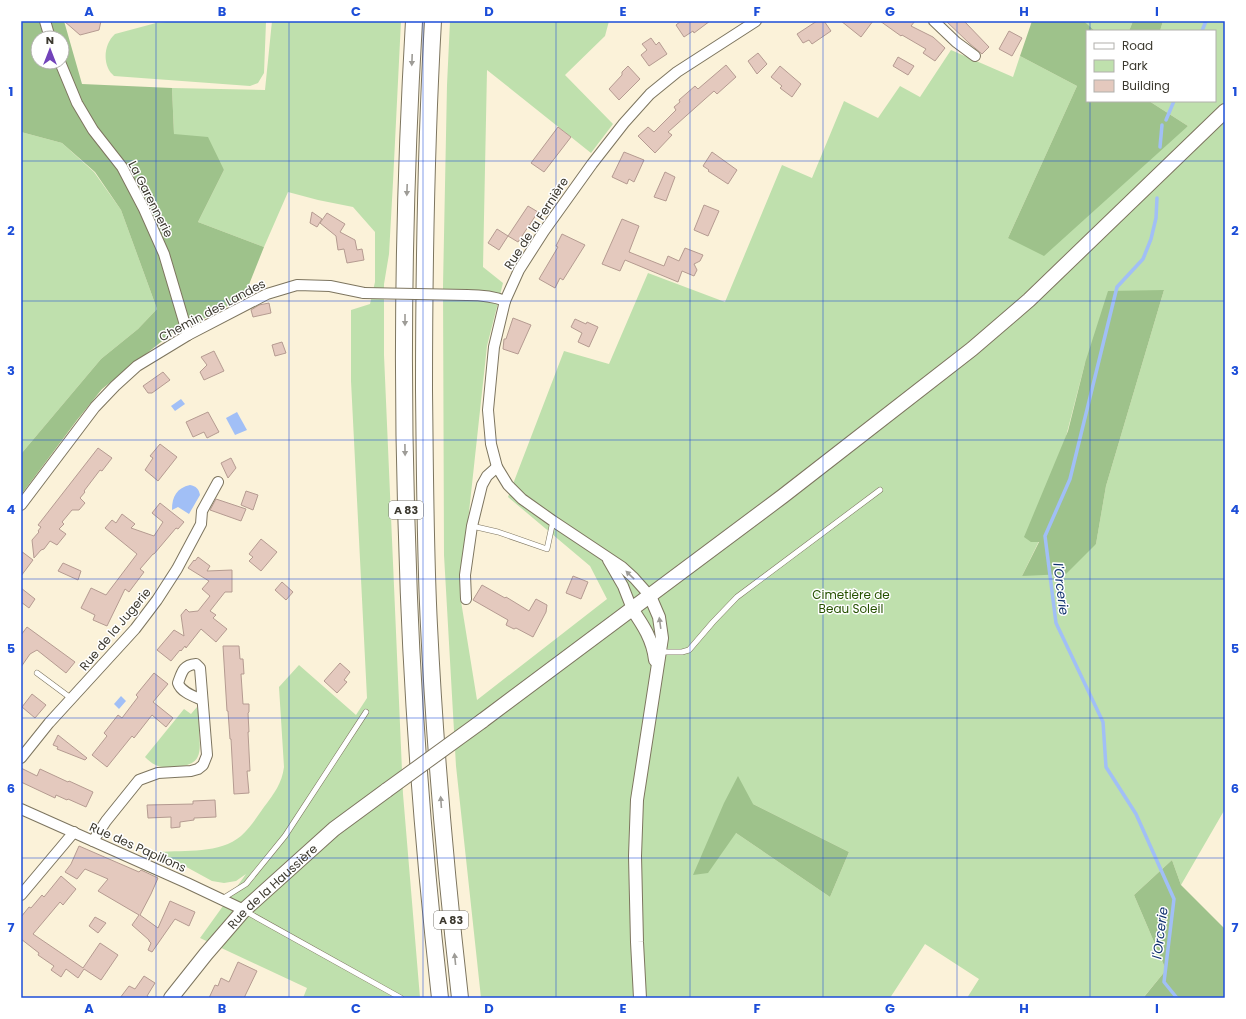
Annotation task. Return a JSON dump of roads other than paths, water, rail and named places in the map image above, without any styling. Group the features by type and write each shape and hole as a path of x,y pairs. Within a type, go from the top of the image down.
{"highway":[{"name":"A 83","path":"414,21 405,267 407,537 414,699 422,814 440,998"},
{"name":"A 83","path":"433,21 426,204 424,371 426,545 433,697 444,841 460,998"},
{"path":"433,697 442,678 436,557 434,373 435,214 438,108 443,21"}],"main road":[{"name":"Rue de la Haussière","path":"171,998 244,910 334,829 482,721 783,496 972,349 1029,300 1225,111"}],"street":[{"name":"Rue de la Fernière","path":"650,596 622,567 522,499 508,485 497,467 491,444 488,410 494,347 505,301 520,270 544,231 592,164 624,123 650,94 677,72 756,21"},
{"path":"934,21 956,42 975,56"},
{"name":"La Garennerie","path":"63,70 77,103 93,130 122,167 144,209 164,254 188,335"},
{"name":"Chemin des Landes","path":"21,505 95,407 137,366 188,335 267,294 297,285 330,286 364,293 495,297 505,301"},
{"path":"466,599 465,575 472,526 482,485 487,476 497,467"},
{"name":"Rue de la Jugerie","path":"21,758 49,723 135,629 157,600 177,569 201,524 202,511 218,482"},
{"name":"Rue de la Fernière","path":"607,558 623,586 632,609"},
{"path":"640,998 635,856 637,800 656,672 657,652 662,638 659,617 650,596"},
{"path":"632,609 657,652"},
{"path":"93,841 106,821 138,780 158,773 191,771 198,769 203,765 206,755 202,700"},
{"name":"Rue des Papillons","path":"21,809 244,910"},
{"path":"21,895 74,832"}],"lane":[{"path":"657,652 682,652 689,650 737,597 880,490"},
{"path":"472,526 498,532 547,549 553,521"},
{"path":"37,673 72,699"},
{"path":"221,899 246,884 285,836 366,712"},
{"path":"244,910 401,998"}],"water":[{"path":"181,399 185,404 175,411 171,406"},
{"path":"237,412 247,430 235,435 226,418"},
{"path":"190,485 197,488 200,495 189,514 178,507 172,510 176,493 185,486"},
{"path":"121,696 126,701 119,709 114,704"}],"waterway":[{"name":"l'Orcerie","path":"1202,30 1206,21"},
{"name":"l'Orcerie","path":"1166,120 1174,102"},
{"name":"l'Orcerie","path":"1160,147 1162,125"},
{"name":"l'Orcerie","path":"1157,198 1156,218 1151,239 1143,259 1117,287 1070,479 1045,536 1056,623 1103,722 1106,767 1136,814 1174,899 1164,982 1177,998"}],"park label":[{"name":"Cimetière de Beau Soleil","path":"851,601"}]}
